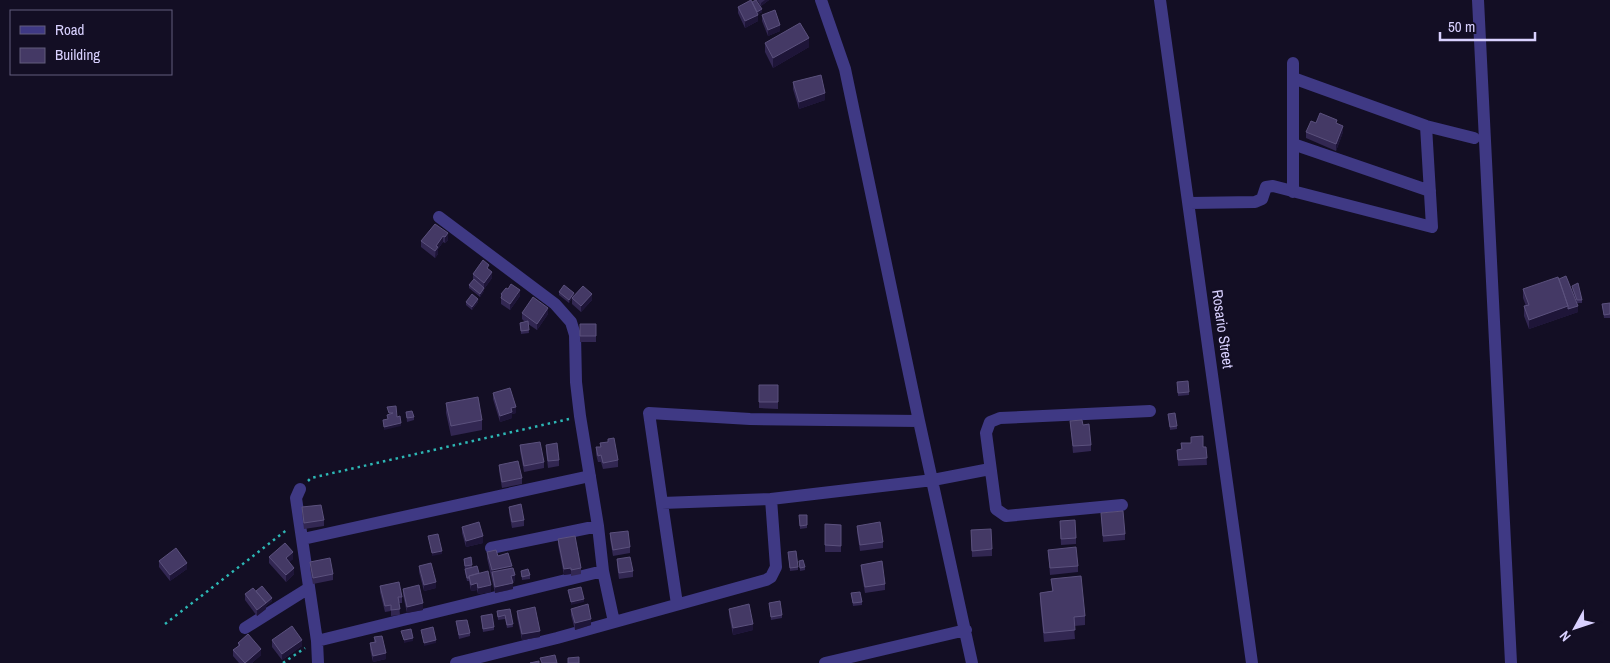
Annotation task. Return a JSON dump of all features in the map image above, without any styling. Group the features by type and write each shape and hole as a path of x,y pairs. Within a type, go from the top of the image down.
{"street":[{"path":"821,0 845,69 972,663"},
{"name":"Rosario Street","path":"1160,0 1190,203 1252,663"},
{"path":"1478,0 1511,663"},
{"path":"1293,63 1293,192"},
{"path":"1293,78 1426,126 1474,138"},
{"path":"1190,203 1255,202 1262,198 1266,187 1273,186 1432,227 1426,126"},
{"path":"1293,144 1430,191"},
{"path":"439,217 555,304 571,322 575,335 576,382 580,416 598,526 603,571 614,622"},
{"path":"1122,505 1006,516 996,509 986,433 990,422 1000,418 1150,411"},
{"path":"677,604 649,413 750,419 919,421"},
{"path":"662,503 771,498 933,480 990,469"},
{"path":"303,538 590,476"},
{"path":"300,489 296,498 317,641 318,663"},
{"path":"456,663 754,584 770,577 776,567 771,498"},
{"path":"491,548 598,526"},
{"path":"317,641 603,571"},
{"path":"245,628 309,588"},
{"path":"825,663 966,630"}],"path":[{"path":"300,489 311,478 580,416"},
{"path":"164,624 300,521"},
{"path":"282,663 317,641"}],"building":[{"path":"751,0 758,15 745,21 738,7"},
{"path":"756,0 762,9 757,12 752,2"},
{"path":"775,10 780,25 768,30 762,15"},
{"path":"800,23 809,38 773,58 765,43"},
{"path":"821,75 825,93 799,102 793,82"},
{"path":"1320,113 1337,120 1336,123 1343,126 1336,144 1306,132 1311,121 1316,123"},
{"path":"435,224 448,233 445,237 443,236 435,251 421,241"},
{"path":"483,260 489,265 487,268 492,272 484,283 473,274"},
{"path":"1566,276 1578,306 1568,309 1559,279"},
{"path":"1558,277 1568,306 1529,320 1524,306 1529,305 1523,289"},
{"path":"474,279 484,288 480,294 469,285"},
{"path":"1578,283 1582,300 1577,300 1572,286"},
{"path":"511,284 520,290 510,304 501,298 501,294"},
{"path":"564,285 574,293 569,300 559,292"},
{"path":"583,286 592,294 581,306 572,298"},
{"path":"472,294 478,299 472,307 466,302"},
{"path":"533,297 548,308 537,324 522,313"},
{"path":"1610,303 1610,314 1604,315 1602,304"},
{"path":"528,321 529,330 521,331 520,323"},
{"path":"580,324 596,324 596,336 580,336"},
{"path":"1188,381 1189,392 1178,393 1177,382"},
{"path":"759,385 778,385 778,402 759,402"},
{"path":"510,388 516,407 511,408 512,412 500,416 493,393"},
{"path":"478,397 482,420 451,426 446,403"},
{"path":"396,406 397,417 400,416 401,423 384,427 383,420 388,419 387,415 393,413 389,413 387,407"},
{"path":"412,411 414,417 407,418 406,412"},
{"path":"1175,413 1177,426 1170,427 1168,414"},
{"path":"1082,420 1083,425 1089,424 1091,445 1073,446 1070,421"},
{"path":"1203,436 1203,447 1206,447 1207,458 1178,460 1177,450 1182,449 1181,443 1191,443 1191,437"},
{"path":"614,438 618,460 603,463 601,455 598,456 596,447 601,447 600,443 608,442 608,439"},
{"path":"540,442 544,462 524,466 520,445"},
{"path":"557,443 559,460 548,461 546,445"},
{"path":"518,461 522,478 502,482 499,465"},
{"path":"521,504 524,520 512,522 509,507"},
{"path":"321,505 324,520 304,523 302,507"},
{"path":"1123,511 1125,534 1103,536 1101,513"},
{"path":"799,515 807,515 807,525 800,526"},
{"path":"1075,520 1076,538 1061,539 1060,521"},
{"path":"479,522 483,536 466,541 462,527"},
{"path":"880,522 883,542 860,545 857,526"},
{"path":"825,524 841,525 841,546 825,545"},
{"path":"991,529 992,549 972,551 971,530"},
{"path":"628,531 630,547 613,550 610,533"},
{"path":"438,534 442,551 432,553 428,536"},
{"path":"575,536 581,568 564,569 558,539"},
{"path":"285,543 293,552 286,558 294,568 286,575 269,557"},
{"path":"1076,547 1078,566 1050,568 1048,550"},
{"path":"176,548 187,563 170,575 159,561"},
{"path":"496,550 498,556 508,553 512,566 492,570 487,552"},
{"path":"796,551 798,567 790,568 788,552"},
{"path":"471,557 472,565 465,566 464,559"},
{"path":"630,557 633,571 619,573 617,559"},
{"path":"330,558 333,574 313,578 310,562"},
{"path":"803,560 805,567 800,568 799,561"},
{"path":"882,561 885,584 865,587 861,565"},
{"path":"431,563 436,582 424,585 419,566"},
{"path":"477,566 479,573 467,578 465,569"},
{"path":"513,568 515,575 511,576 513,583 495,587 492,572"},
{"path":"528,569 530,575 522,577 521,571"},
{"path":"488,571 491,585 478,588 477,583 471,585 469,576"},
{"path":"1081,576 1085,616 1074,617 1075,630 1044,633 1040,593 1053,591 1051,579"},
{"path":"399,582 402,597 398,597 400,609 391,610 391,605 385,606 380,586"},
{"path":"419,585 423,603 407,607 403,589"},
{"path":"262,586 272,598 266,603 256,591"},
{"path":"581,587 584,599 571,602 568,590"},
{"path":"253,588 266,603 257,610 245,594"},
{"path":"860,592 862,602 853,603 851,593"},
{"path":"780,601 782,615 771,617 769,603"},
{"path":"588,604 591,619 575,623 571,609"},
{"path":"749,604 753,624 733,628 729,609"},
{"path":"535,607 540,631 522,634 517,611"},
{"path":"510,609 513,624 507,625 505,615 498,617 497,611"},
{"path":"492,614 494,627 483,629 481,616"},
{"path":"467,620 470,633 459,635 456,621"},
{"path":"292,626 302,640 282,654 272,640"},
{"path":"433,627 436,640 424,643 421,630"},
{"path":"411,629 413,638 404,640 401,631"},
{"path":"248,634 261,649 245,663 233,650 240,645 238,643"},
{"path":"382,636 386,653 373,656 370,643 376,642 374,637"},
{"path":"555,655 557,663 542,663 540,658"},
{"path":"579,657 579,663 568,663 568,658"}]}
